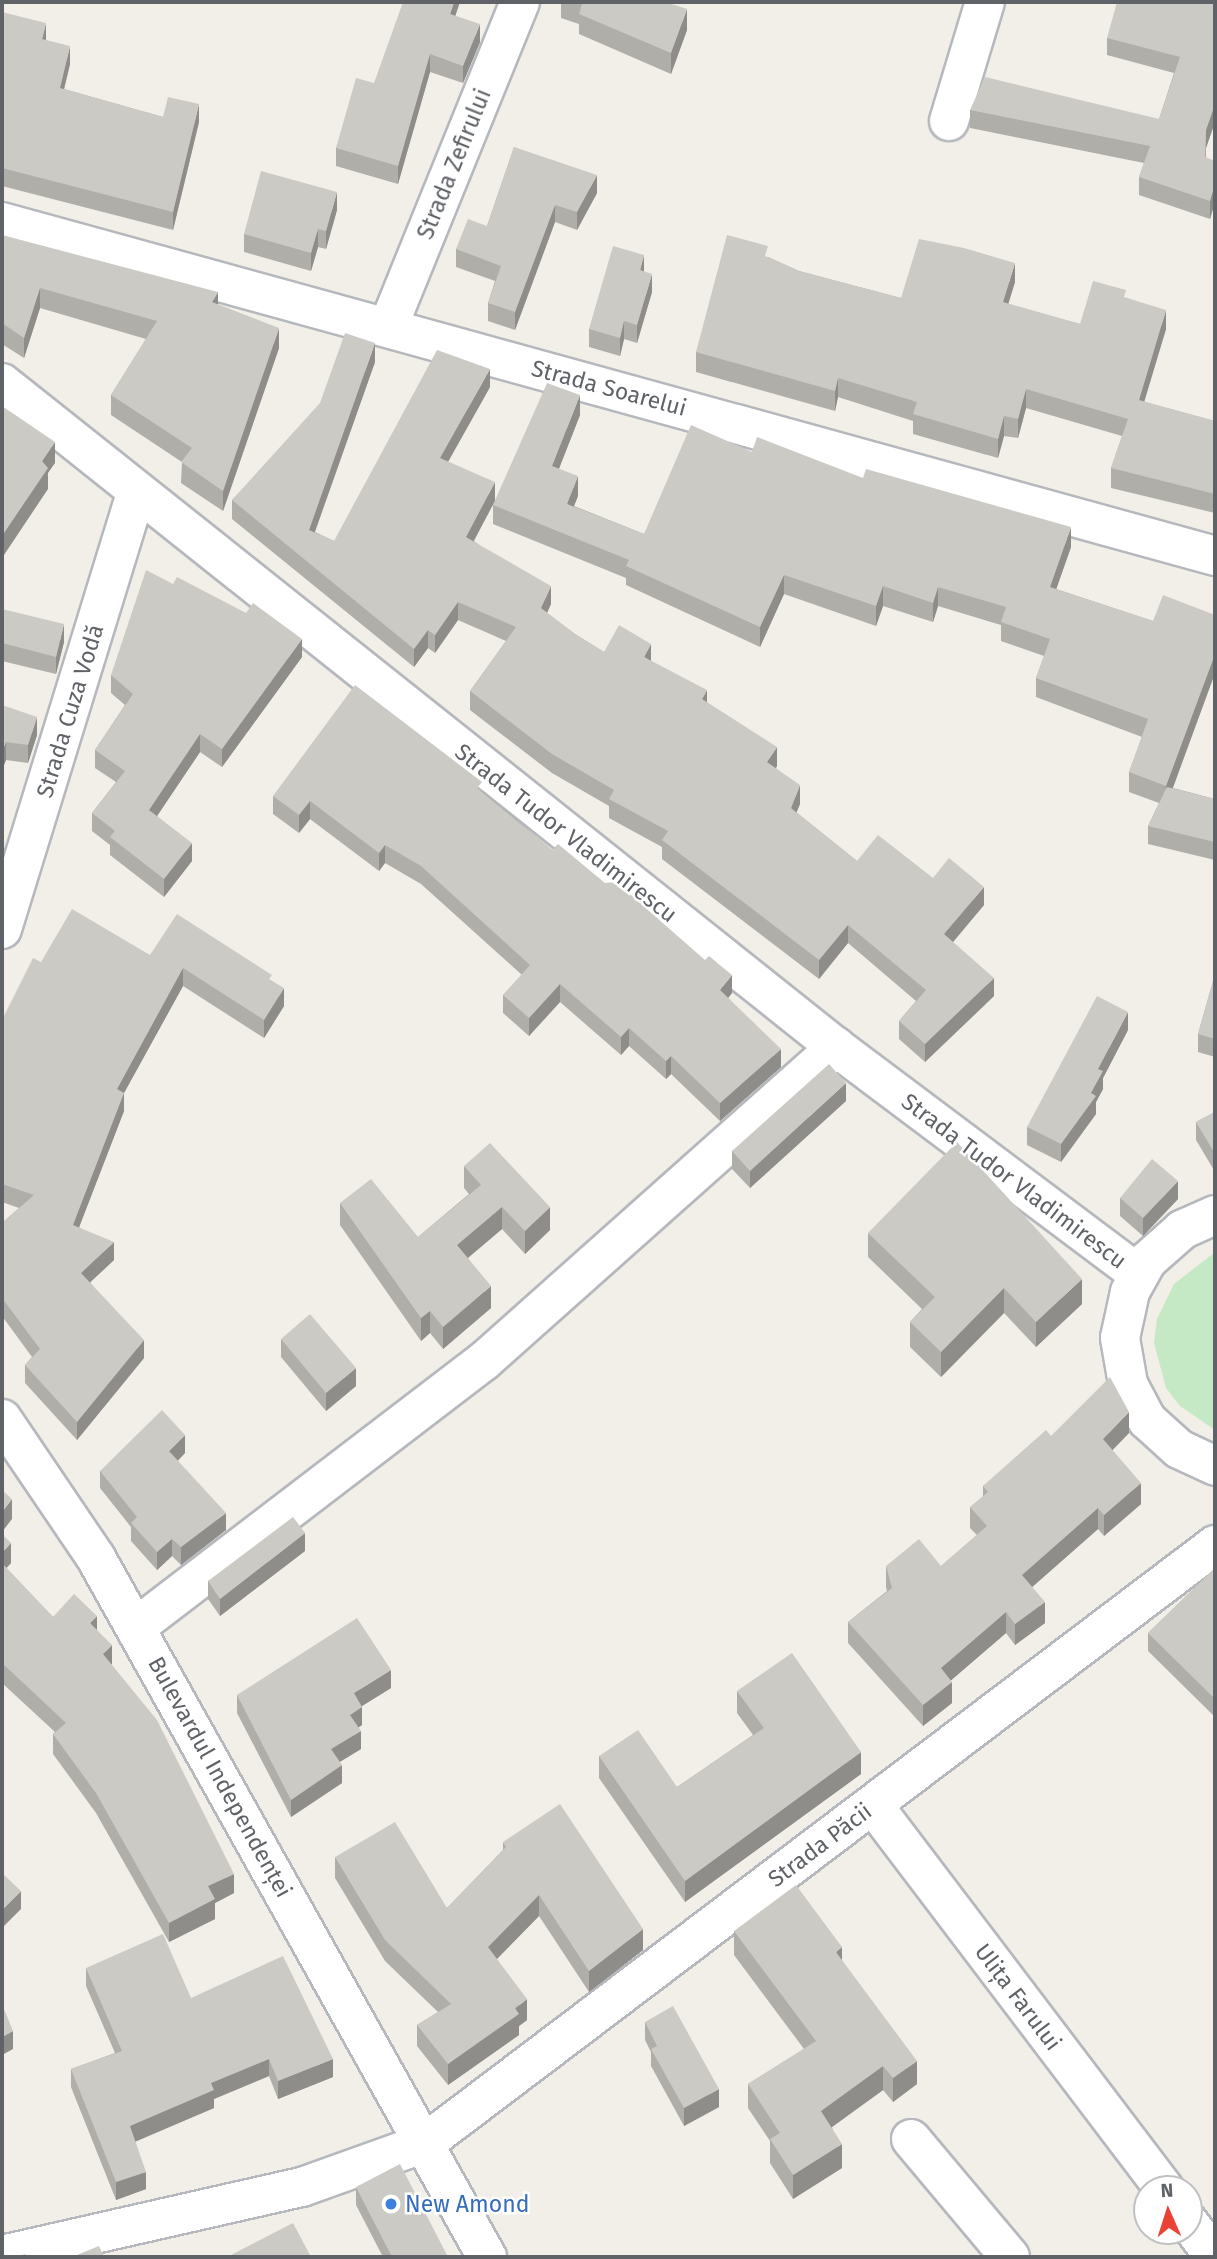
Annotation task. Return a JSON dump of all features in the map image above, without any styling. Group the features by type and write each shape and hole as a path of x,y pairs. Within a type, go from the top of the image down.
{"street":[{"name":"Strada Zefirului","path":"388,327 520,2"},
{"path":"949,121 985,2"},
{"name":"Strada Soarelui","path":"2,222 1215,556"},
{"name":"Strada Tudor Vladimirescu","path":"2,383 136,493 836,1047 1138,1274"},
{"name":"Strada Cuza Vodă","path":"2,929 16,838 136,493"},
{"path":"135,1627 484,1361 836,1047"},
{"path":"1215,1215 1163,1244 1138,1274 1120,1338 1128,1384 1160,1433 1215,1466"},
{"name":"Bulevardul Independenței","path":"2,1419 57,1495 135,1627 487,2257"},
{"name":"Strada Păcii","path":"2,2255 99,2246 302,2187 425,2143 1215,1545"},
{"name":"Ulița Farului","path":"873,1805 1153,2175"},
{"path":"911,2139 1010,2257"},
{"path":"1203,2241 1215,2257"}],"green space":[{"path":"1215,1252 1215,1430 1180,1406 1166,1388 1154,1343 1157,1319 1174,1284"}],"building":[{"path":"403,2 454,2 450,14 480,24 463,66 430,54 398,166 336,148 356,78 374,83"},
{"path":"574,2 665,2 687,9 671,53 579,14 582,4"},
{"path":"1117,2 1215,2 1215,104 1206,130 1205,157 1215,161 1215,184 1210,201 1139,177 1150,146 970,110 985,77 1159,119 1180,57 1107,38"},
{"path":"2,12 46,23 42,39 70,46 60,88 163,117 168,97 199,104 173,212 2,168"},
{"path":"514,147 597,175 577,212 555,205 515,312 488,303 501,266 456,249 468,219 487,226"},
{"path":"261,171 337,192 326,231 318,229 311,253 244,234"},
{"path":"2,235 218,292 212,302 279,328 223,491 181,462 192,448 111,395 157,321 40,288 24,338 2,323"},
{"path":"727,235 768,246 765,256 799,271 901,298 919,239 964,248 1015,263 1003,302 1080,324 1093,281 1126,290 1124,297 1166,310 1139,400 1215,421 1215,494 1111,468 1128,419 1026,389 1018,419 1004,416 998,439 913,414 917,402 838,378 835,391 696,352"},
{"path":"613,246 644,255 640,270 652,274 637,325 624,321 620,338 589,329"},
{"path":"345,333 375,343 309,530 334,541 437,350 490,369 440,458 495,482 466,537 551,586 541,608 575,634 604,652 619,625 651,644 644,657 707,690 702,699 777,747 767,762 800,785 791,808 857,861 878,835 933,878 949,858 984,887 944,934 994,978 925,1044 899,1021 926,990 848,925 819,960 662,840 668,831 609,799 614,790 552,754 470,691 516,627 458,602 435,635 428,630 414,649 232,500 320,403"},
{"path":"547,383 580,395 552,466 578,476 567,504 644,534 691,425 752,452 757,437 863,478 866,469 1071,527 1050,587 1153,621 1163,595 1215,615 1215,654 1166,786 1129,772 1148,719 1036,678 1050,639 1001,622 1006,607 938,587 933,603 883,586 876,606 784,575 760,627 626,566 629,560 493,505"},
{"path":"2,406 55,442 42,461 48,468 2,536"},
{"path":"146,570 173,584 177,577 246,613 253,603 302,639 222,749 200,734 149,810 192,843 164,879 110,837 115,831 92,813 125,771 95,750 133,694 111,675"},
{"path":"2,609 64,624 56,657 2,643"},
{"path":"355,685 482,782 477,788 552,850 558,844 605,883 616,882 705,960 709,956 732,975 720,990 781,1049 720,1103 671,1056 666,1061 629,1028 621,1037 560,984 529,1018 503,995 530,965 421,866 385,845 379,853 310,801 299,815 273,796"},
{"path":"2,705 37,717 28,745 6,742 2,752"},
{"path":"1167,787 1215,799 1215,842 1148,826"},
{"path":"72,909 150,955 177,914 272,975 269,979 284,988 264,1020 183,968 117,1089 124,1093 73,1225 114,1242 81,1273 144,1340 77,1422 25,1365 40,1349 2,1298 2,1223 34,1195 2,1184 2,1020 33,958 41,962"},
{"path":"1215,974 1215,1039 1198,1034"},
{"path":"1097,996 1128,1012 1098,1069 1103,1071 1091,1093 1096,1096 1061,1144 1027,1127"},
{"path":"829,1064 846,1083 750,1171 732,1151"},
{"path":"1215,1112 1215,1154 1196,1122"},
{"path":"957,1142 1082,1279 1036,1322 1004,1288 941,1352 910,1322 935,1297 868,1233"},
{"path":"490,1143 550,1207 525,1231 502,1207 457,1245 491,1286 443,1327 430,1311 421,1318 340,1203 371,1179 418,1237 481,1185 464,1166"},
{"path":"1152,1159 1178,1181 1143,1218 1120,1198"},
{"path":"310,1314 356,1368 326,1393 281,1339"},
{"path":"1110,1377 1129,1412 1103,1439 1141,1483 1104,1515 1098,1508 1022,1575 1045,1602 1015,1624 1006,1612 941,1668 952,1682 923,1705 848,1622 892,1588 886,1566 919,1539 941,1566 987,1526 970,1507 988,1492 983,1486 1046,1430 1051,1436"},
{"path":"162,1410 185,1435 169,1451 226,1513 181,1547 172,1539 157,1552 131,1523 137,1517 100,1471"},
{"path":"2,1490 12,1499 2,1512"},
{"path":"293,1517 305,1533 220,1599 208,1581"},
{"path":"2,1534 11,1543 2,1553"},
{"path":"2,1563 53,1617 74,1594 97,1616 90,1623 112,1645 103,1654 157,1720 234,1874 208,1886 215,1899 169,1923 96,1793 53,1734 66,1723 2,1663"},
{"path":"1215,1568 1215,1699 1148,1633"},
{"path":"357,1618 391,1670 354,1693 362,1707 350,1715 361,1731 331,1749 342,1765 291,1800 237,1695"},
{"path":"792,1653 861,1752 685,1881 599,1756 638,1730 677,1787 764,1728 737,1691"},
{"path":"560,1804 643,1929 589,1971 539,1895 488,1947 527,1999 515,2008 519,2014 448,2064 417,2025 451,2004 385,1940 335,1857 395,1822 447,1908 506,1847 503,1842"},
{"path":"2,1873 21,1891 2,1910"},
{"path":"796,1885 842,1947 836,1952 917,2061 893,2078 883,2066 821,2111 842,2144 793,2175 770,2139 780,2133 748,2084 816,2041 734,1931"},
{"path":"163,1934 191,1998 283,1956 333,2059 278,2081 269,2059 211,2083 214,2090 130,2126 146,2172 116,2182 71,2069 122,2051 86,1968"},
{"path":"2,2004 13,2031 2,2037"},
{"path":"673,2006 719,2089 684,2108 651,2049 657,2046 645,2022"},
{"path":"400,2164 448,2257 392,2257 356,2187"},
{"path":"293,2223 311,2257 227,2257"},
{"path":"99,2246 104,2257 72,2257"}],"place":[{"name":"New Amond","path":"391,2204"}]}
